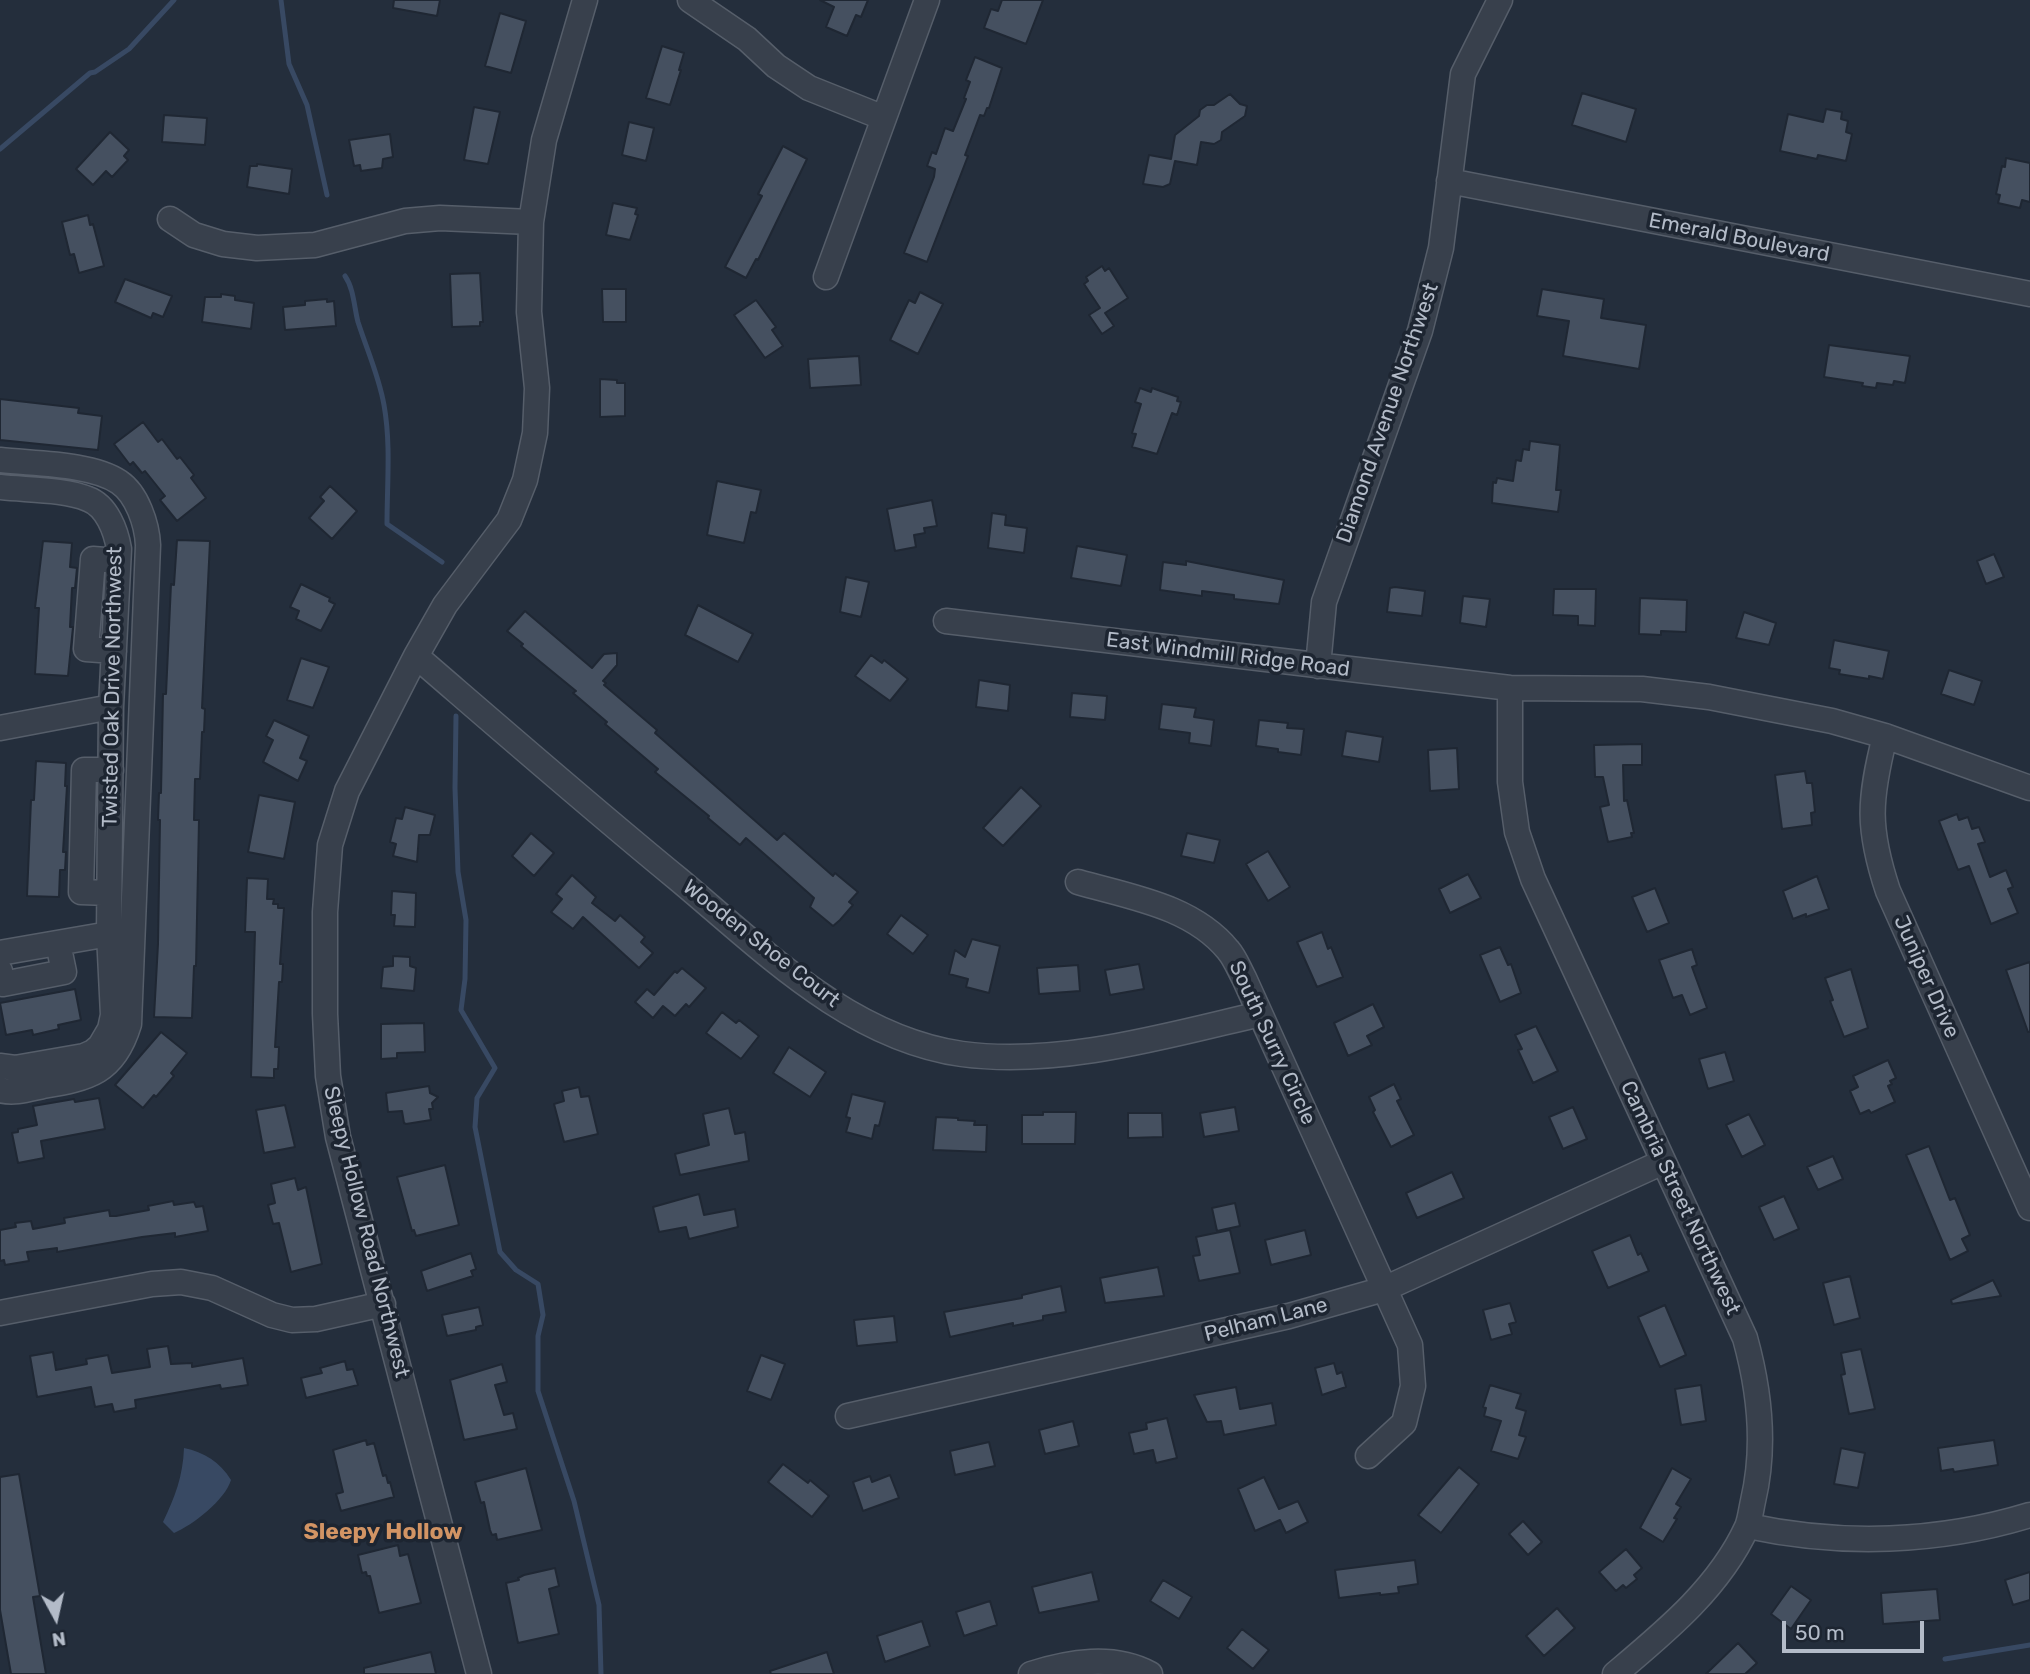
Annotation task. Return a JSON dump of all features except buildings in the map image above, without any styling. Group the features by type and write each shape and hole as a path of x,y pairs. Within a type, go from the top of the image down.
{"street":[{"name":"Sleepy Hollow Road Northwest","path":"479,1674 338,1137 328,1076 325,912 330,845 347,791 445,605 509,520 525,480 536,433 537,388 528,312 531,222 544,140 585,0"},
{"path":"690,0 747,39 776,66 809,88 884,118"},
{"path":"826,277 927,0"},
{"name":"Diamond Avenue Northwest","path":"1318,666 1324,602 1432,292 1441,248 1463,74 1500,0"},
{"name":"Emerald Boulevard","path":"1449,181 2030,295"},
{"path":"170,219 194,235 223,244 268,248 315,245 405,221 440,218 531,222"},
{"path":"0,460 98,473 118,481 132,496 148,545 139,779 122,1015 93,1052 90,1065 4,1079"},
{"path":"0,487 62,493 89,499 98,473"},
{"name":"Twisted Oak Drive Northwest","path":"89,499 102,510 115,529 118,561 111,707 111,774"},
{"path":"115,529 141,518"},
{"name":"East Windmill Ridge Road","path":"946,621 1510,688 1642,690 1709,697 1832,721 1885,736 2030,788"},
{"name":"Wooden Shoe Court","path":"416,656 649,855 795,975 828,1000 867,1023 902,1037 962,1054 1019,1056 1143,1041 1260,1014"},
{"name":"Cambria Street Northwest","path":"1510,688 1510,782 1517,832 1533,878 1745,1338 1754,1369 1762,1433 1758,1480 1748,1526 1719,1571 1690,1607 1615,1674"},
{"path":"0,728 111,707"},
{"name":"Juniper Drive","path":"1885,736 1873,786 1871,816 1881,869 1888,891 2030,1208"},
{"path":"122,1015 109,934 109,893 81,892 84,769 139,779"},
{"name":"South Surry Circle","path":"1078,882 1167,908 1203,926 1229,951 1410,1345 1413,1386 1405,1423 1368,1456"},
{"path":"0,953 109,934"},
{"path":"0,971 2,984 64,972 58,943"},
{"name":"Pelham Lane","path":"848,1416 1237,1329 1384,1289 1663,1162"},
{"path":"0,1313 152,1284 181,1282 212,1288 272,1315 292,1320 316,1319 383,1304"},
{"path":"1748,1526 1836,1538 1902,1538 1963,1531 2030,1515"},
{"path":"1031,1674 1074,1663 1108,1662 1150,1674"}],"water":[{"path":"184,1448 211,1459 231,1480 222,1496 207,1511 174,1533 163,1522 178,1486"}],"waterway":[{"path":"0,149 90,73 129,49 174,0"},
{"path":"281,0 289,64 307,105 327,195"},
{"path":"345,276 384,405 388,449 387,524 442,562"},
{"path":"456,716 458,872 466,920 465,979 461,1010 495,1068 477,1098 475,1127 500,1252 516,1270 538,1284 543,1315 538,1336 538,1391 574,1501 599,1605 601,1674"},
{"path":"1945,1659 2030,1645"}],"district":[{"name":"Sleepy Hollow","path":"383,1532"}]}
